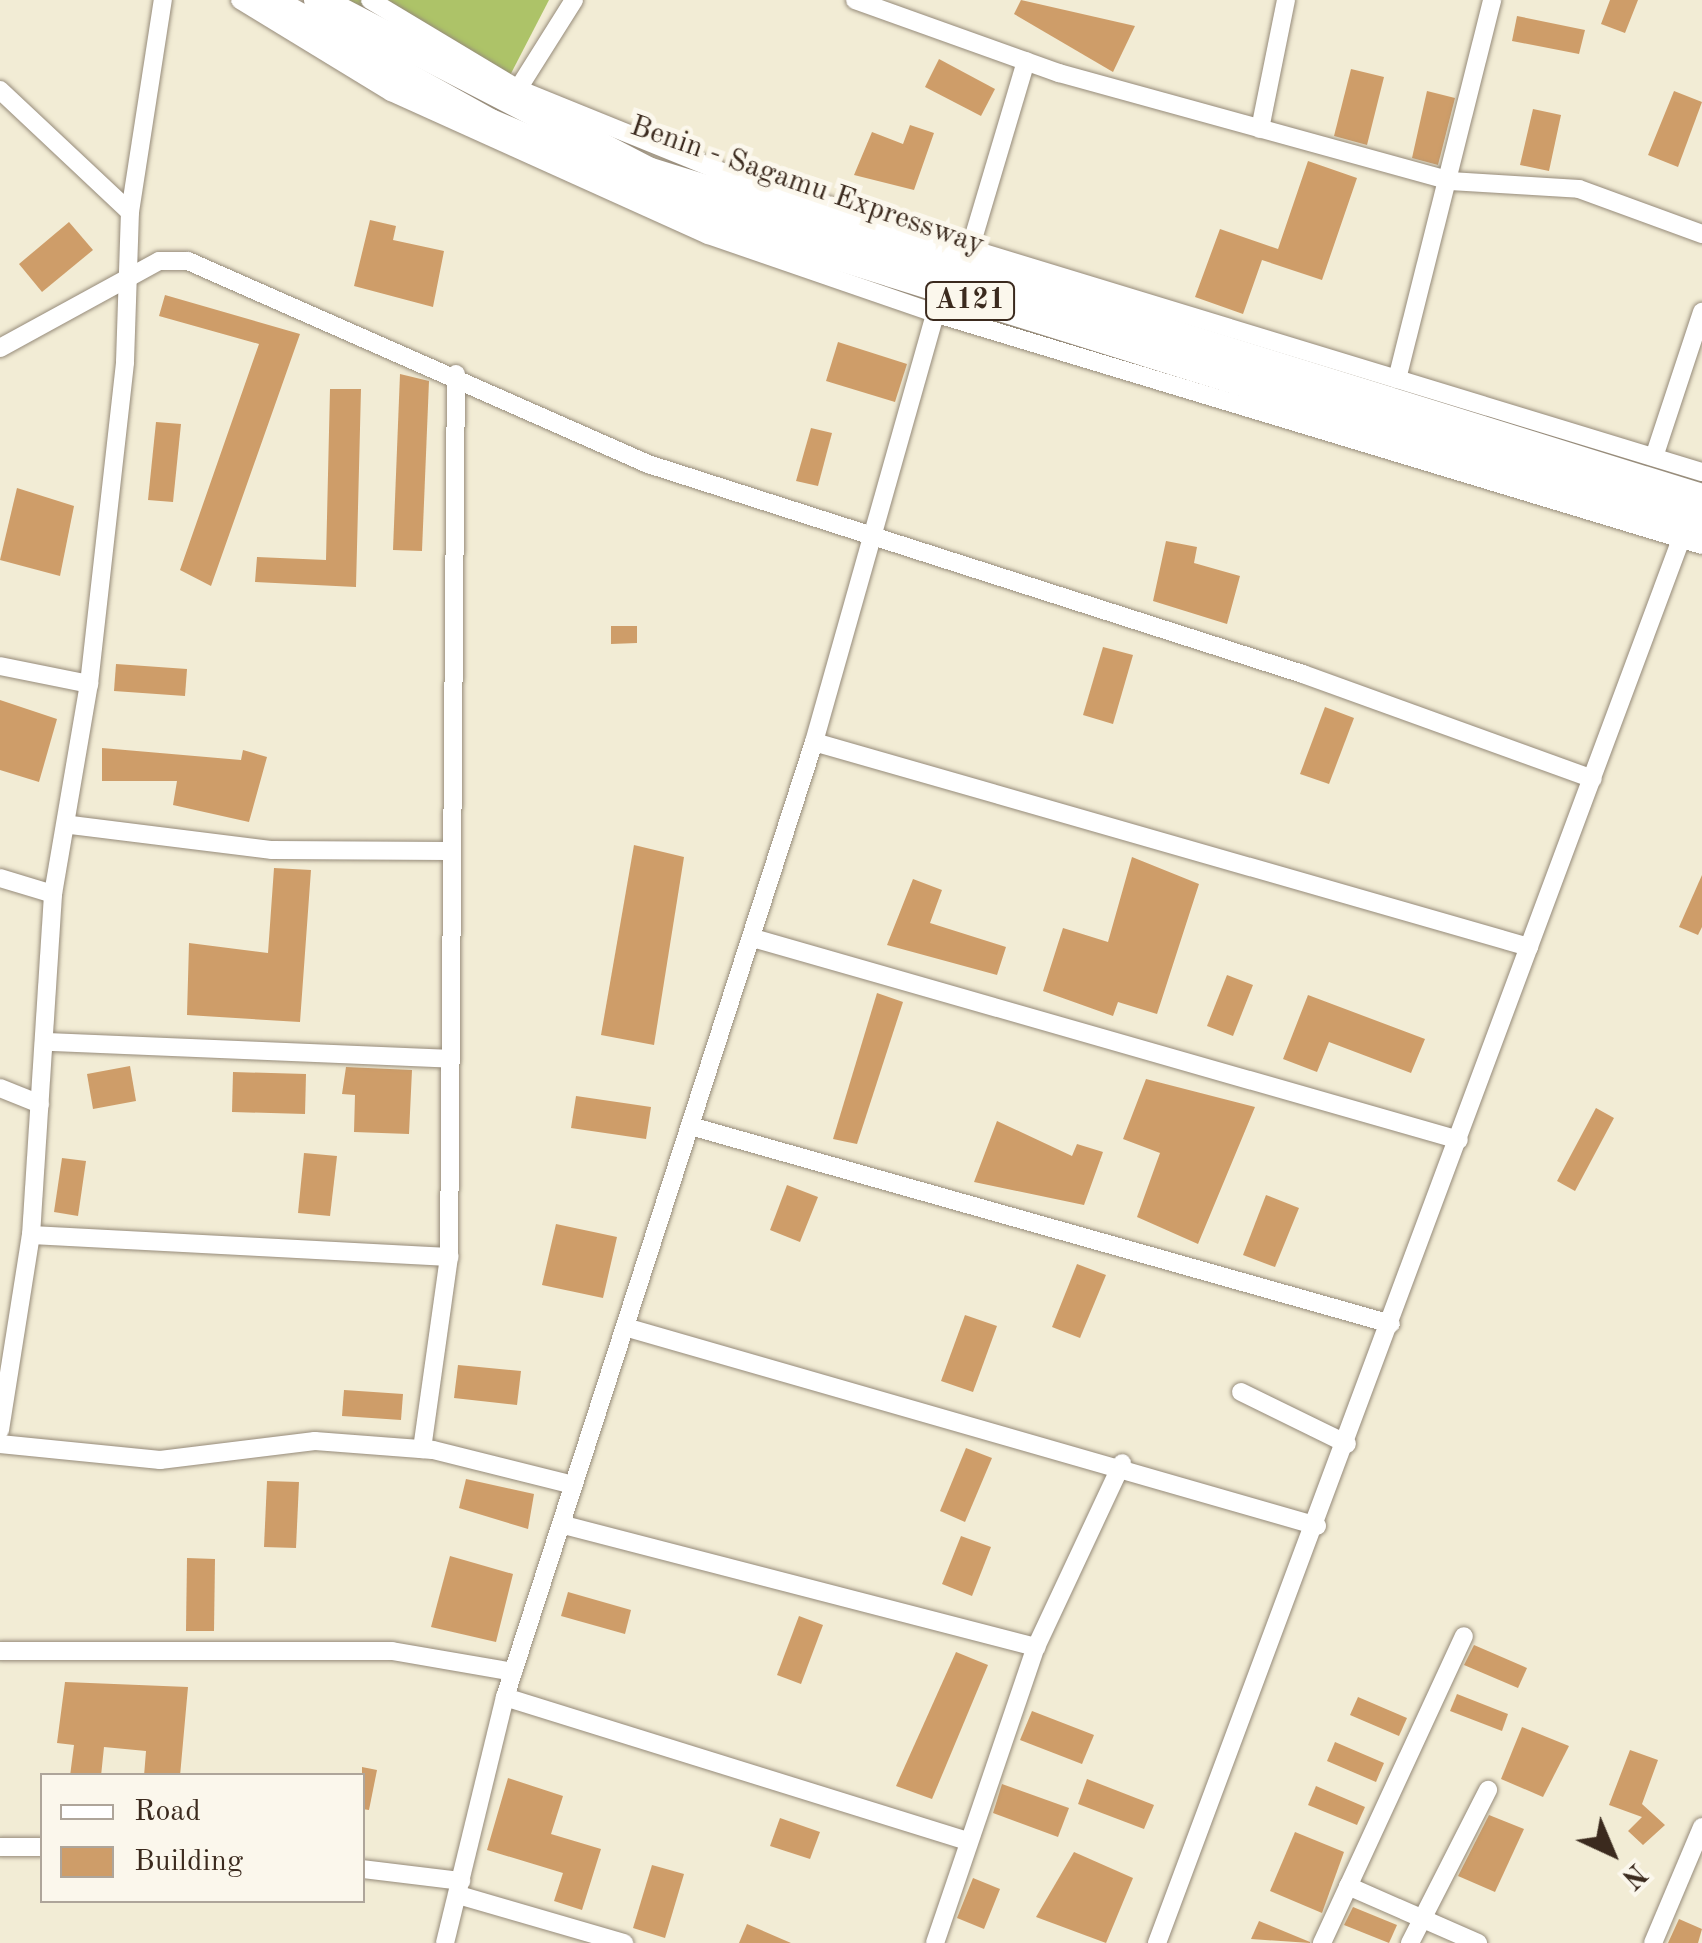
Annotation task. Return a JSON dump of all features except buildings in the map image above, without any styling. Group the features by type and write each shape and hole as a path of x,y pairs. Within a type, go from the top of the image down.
{"highway":[{"name":"A121","path":"268,0 490,123 760,222 937,303 1691,532"},
{"name":"Benin - Sagamu Expressway","path":"318,0 537,120 760,222 1702,498"}],"street":[{"path":"0,1430 31,1234 40,1104 50,1042 53,894 70,825 90,684 132,274 130,212 163,0"},
{"path":"240,0 523,158 937,303 814,742 754,938 505,1697 462,1888 445,1943"},
{"path":"370,0 518,90 736,177 1702,472"},
{"path":"518,90 574,0"},
{"path":"855,0 1026,62 1260,129 1450,181 1579,189 1702,234"},
{"path":"1260,129 1286,0"},
{"path":"1396,379 1450,181 1492,0"},
{"path":"970,249 1026,62"},
{"path":"0,90 130,212"},
{"path":"0,348 132,274 188,261 456,374 648,464 870,540 1303,674 1593,779"},
{"path":"1654,457 1702,312"},
{"path":"422,1449 449,1257 448,851 456,374"},
{"path":"1157,1943 1317,1526 1529,947 1691,532 1702,545"},
{"path":"0,666 90,684"},
{"path":"814,742 1529,947"},
{"path":"70,825 272,850 448,851"},
{"path":"0,878 53,894"},
{"path":"754,938 1459,1140"},
{"path":"50,1042 450,1059"},
{"path":"0,1088 40,1104"},
{"path":"694,1127 1391,1324"},
{"path":"31,1234 449,1257"},
{"path":"626,1327 1122,1463 1317,1526"},
{"path":"1241,1392 1347,1444"},
{"path":"0,1444 160,1460 315,1441 422,1449 573,1485"},
{"path":"935,1943 1036,1647 1122,1463"},
{"path":"564,1525 1036,1647"},
{"path":"1322,1943 1464,1636"},
{"path":"0,1650 392,1651 513,1672"},
{"path":"505,1697 968,1841"},
{"path":"1410,1943 1488,1790"},
{"path":"1653,1943 1702,1827"},
{"path":"0,1847 40,1847"},
{"path":"365,1870 462,1888 624,1943"},
{"path":"1348,1886 1478,1943"}],"green space":[{"path":"345,0 549,0 504,87"}]}
